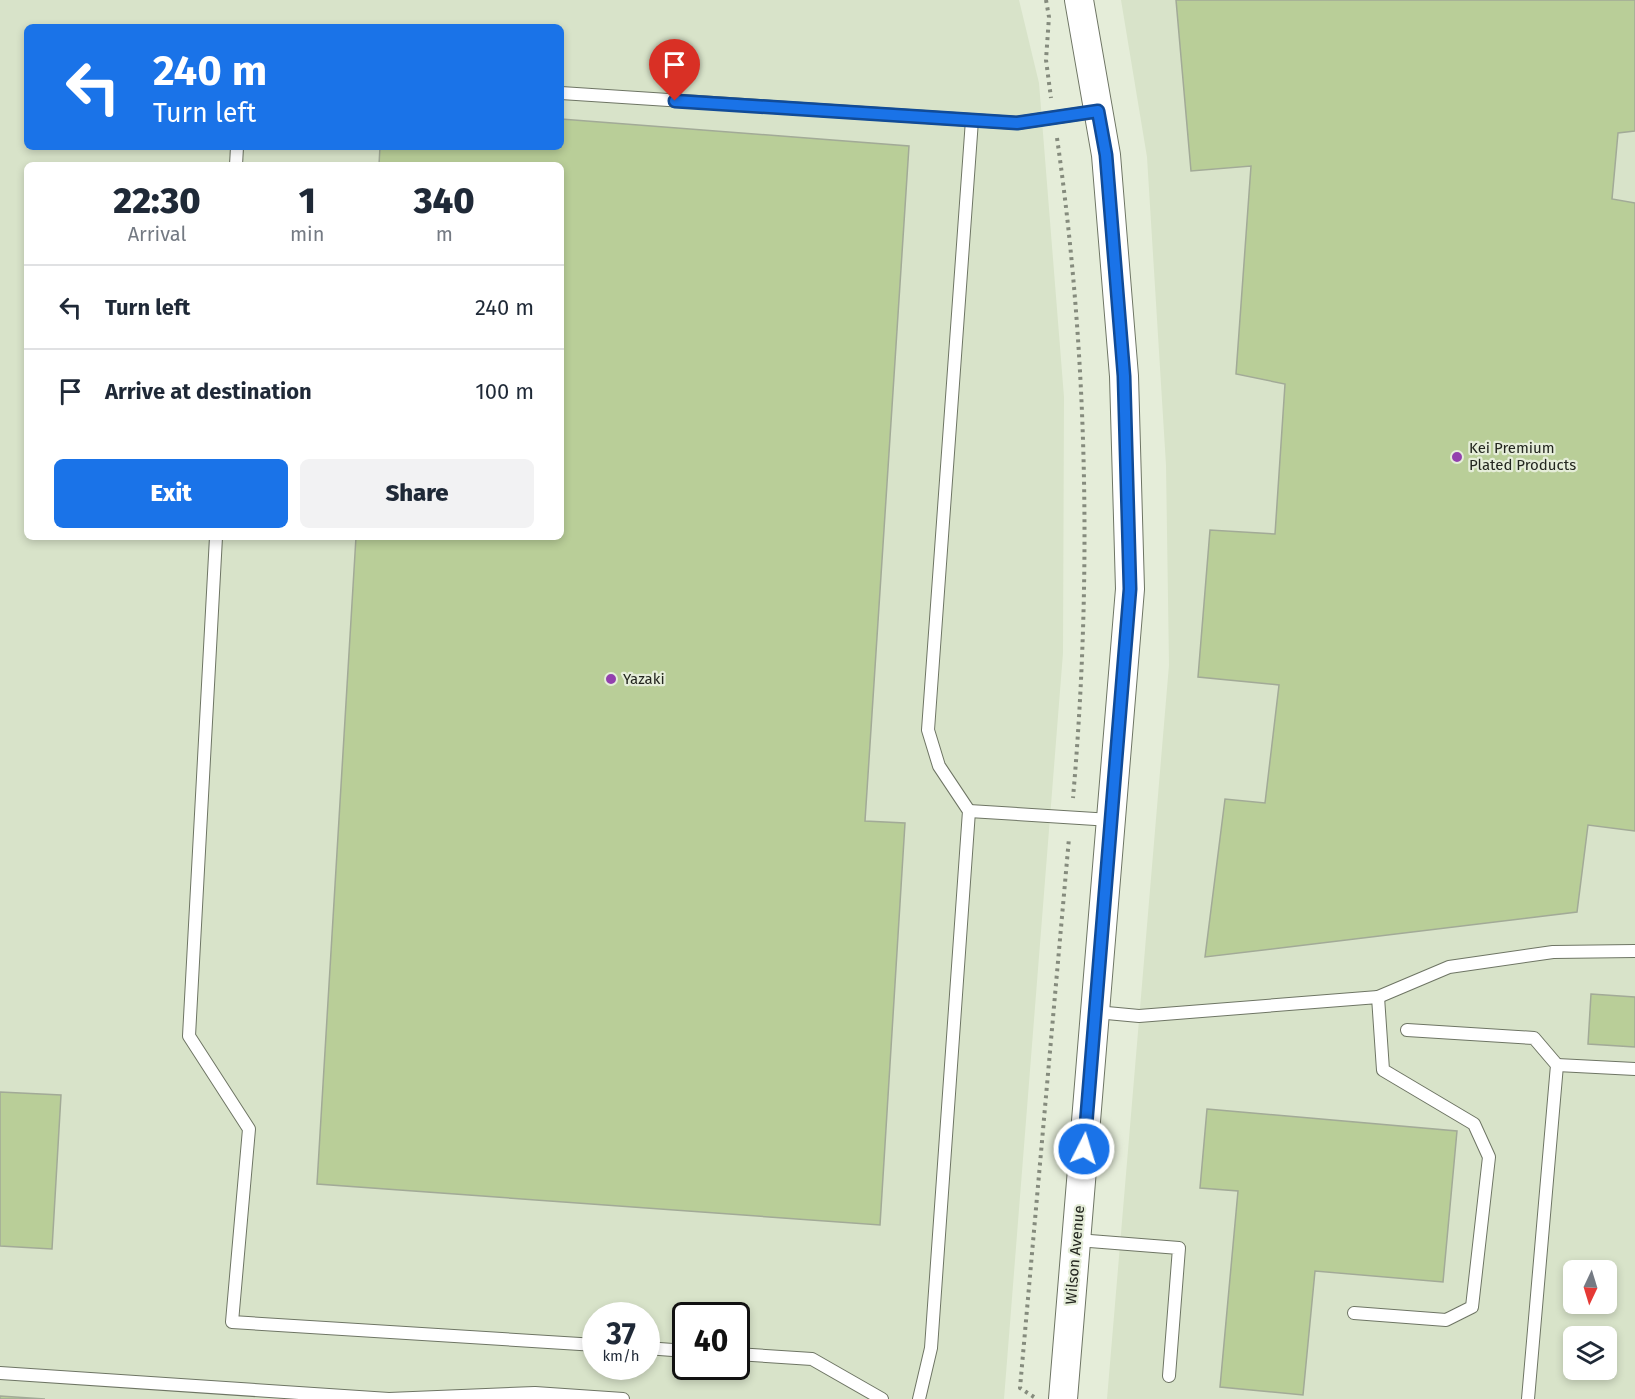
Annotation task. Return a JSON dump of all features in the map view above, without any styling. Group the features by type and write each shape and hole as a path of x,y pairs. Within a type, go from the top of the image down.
{"street":[{"name":"Wilson Avenue","path":"1063,1399 1130,589 1124,376 1106,155 1079,0"}],"lane":[{"path":"564,93 1017,123 1098,111"},
{"path":"919,1399 931,1348 969,811 939,766 928,730 972,120"},
{"path":"216,540 189,1036 249,1129 232,1322 582,1344"},
{"path":"969,811 1112,820"},
{"path":"1096,1012 1139,1016 1378,997 1449,967 1553,952 1635,951"},
{"path":"1354,1313 1446,1320 1472,1307 1489,1157 1474,1124 1383,1070 1378,997"},
{"path":"1407,1030 1534,1038 1557,1065 1528,1399"},
{"path":"1557,1065 1635,1069"},
{"path":"1077,1240 1179,1248 1169,1376"},
{"path":"750,1355 812,1359 882,1399"},
{"path":"0,1373 389,1399 536,1393 623,1399"}],"path":[{"path":"1037,1399 1020,1388 1079,729 1084,485 1065,198 1046,60 1049,17 1046,0"}],"shaded area":[{"name":"Yazaki","path":"0,0 1019,0 1039,83 1064,397 1063,653 1004,1399 0,1399"},
{"path":"1121,0 1635,0 1635,1399 1107,1399 1169,665 1166,465 1147,157"}],"building":[{"name":"Kei Premium Plated Products","path":"1176,0 1635,0 1635,131 1618,133 1612,199 1635,203 1635,831 1588,825 1577,912 1205,957 1225,799 1265,803 1279,685 1198,677 1210,530 1275,534 1285,384 1236,374 1251,166 1191,171"},
{"name":"Yazaki","path":"564,119 909,146 865,821 905,823 880,1225 317,1184 356,540 564,540 564,162 379,162 380,150 564,150"},
{"path":"1591,994 1635,997 1635,1047 1588,1044"},
{"path":"0,1092 61,1095 52,1249 0,1246"},
{"path":"1207,1109 1457,1131 1443,1282 1315,1271 1303,1395 1220,1387 1238,1191 1200,1188"},
{"path":"0,1396 45,1399 0,1399"}],"place":[{"name":"Kei Premium Plated Products","path":"1457,457"},
{"name":"Yazaki","path":"611,679"}],"route":[{"path":"675,101 1017,123 1098,111 1106,155 1124,376 1130,589 1084,1149"}]}
